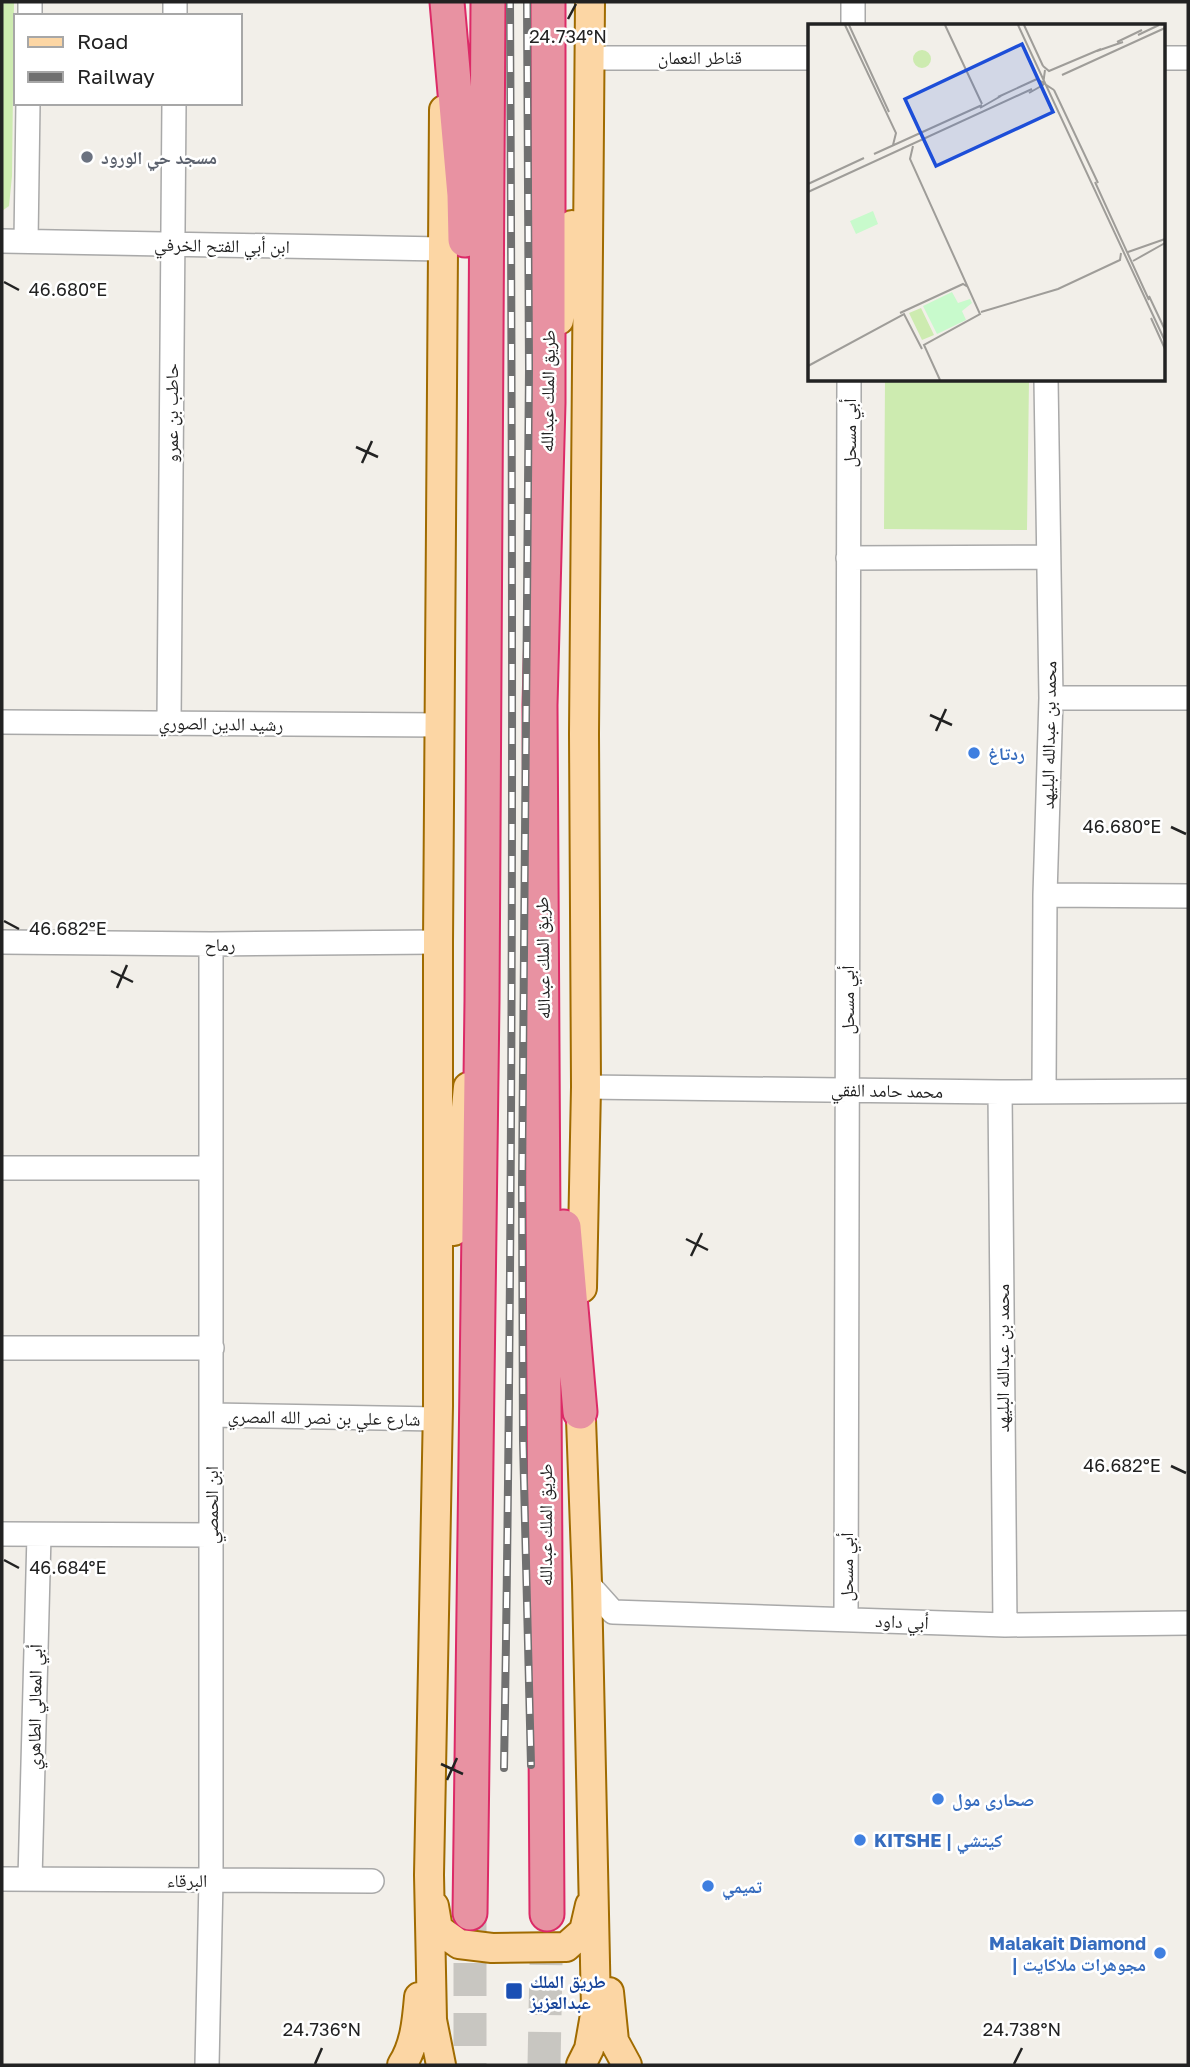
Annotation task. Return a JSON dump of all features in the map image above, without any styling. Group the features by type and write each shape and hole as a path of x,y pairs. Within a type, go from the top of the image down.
{"highway":[{"path":"446,2 464,195 469,336 486,420"},
{"path":"470,1913 482,1001 488,2"},
{"name":"طريق الملك عبدالله","path":"547,1913 540,705 548,403 548,2"},
{"path":"543,989 580,1412"}],"main road":[{"path":"441,2065 432,2020 429,1875 437,1412 441,249 446,2"},
{"path":"581,2065 589,2049 596,2009 593,1804 580,1412 586,1087 584,734 590,2"},
{"path":"548,403 588,114"},
{"path":"437,1412 465,1108 482,1001"},
{"path":"429,1875 438,1929 458,1944 492,1948 566,1947 584,1931 590,1912 593,1804"},
{"path":"593,1804 614,2041 627,2065"},
{"path":"402,2065 410,2054 417,2023 429,1875"}],"street":[{"path":"853,2 853,24"},
{"name":"قناطر النعمان","path":"589,58 808,58"},
{"path":"1166,58 1188,58"},
{"path":"26,241 28,105"},
{"name":"حاطب بن عمرو","path":"169,722 174,105"},
{"name":"ابن أبي الفتح الخرفي","path":"2,241 441,249"},
{"name":"أبي مسحل","path":"846,1619 849,382"},
{"name":"محمد بن عبدالله البليهد","path":"1044,1090 1045,895 1051,698 1045,382"},
{"path":"848,558 1047,557"},
{"path":"1051,698 1188,698"},
{"name":"رشيد الدين الصوري","path":"2,722 440,725"},
{"path":"1045,895 1188,896"},
{"name":"رماح","path":"2,942 438,942"},
{"name":"ابن الحمصي","path":"207,2065 211,1880 211,944"},
{"name":"محمد حامد الفقي","path":"586,1087 1188,1091"},
{"name":"محمد بن عبدالله البليهد","path":"1000,1091 1005,1625"},
{"path":"2,1168 211,1168"},
{"path":"2,1348 212,1348"},
{"name":"شارع علي بن نصر الله المصري","path":"212,1415 437,1412"},
{"path":"2,1534 211,1535"},
{"name":"أبي المعالي الطاهري","path":"30,1879 39,1535"},
{"name":"أبي داود","path":"587,1583 613,1612 1005,1625 1188,1623"},
{"name":"البرقاء","path":"2,1879 372,1881"}],"green space":[{"path":"2,2 14,2 12,176 9,206 2,211"},
{"path":"885,382 1029,382 1027,530 884,529"}],"tunnel":[{"path":"470,1913 470,2065"},
{"path":"544,2065 547,1914"}],"railway":[{"path":"504,1768 512,885 510,2"},
{"path":"527,2 529,369 522,1185 523,1441 531,1765"}],"place":[{"name":"مسجد حي الورود","path":"87,157"},
{"name":"ردتاغ","path":"974,753"},
{"name":"صحارى مول","path":"938,1799"},
{"name":"KITSHE | كيتشي","path":"860,1840"},
{"name":"تمیمي","path":"708,1886"},
{"name":"Malakait Diamond | مجوهرات ملاكايت","path":"1160,1953"},
{"name":"طريق الملك عبدالعزيز","path":"514,1991"}]}
